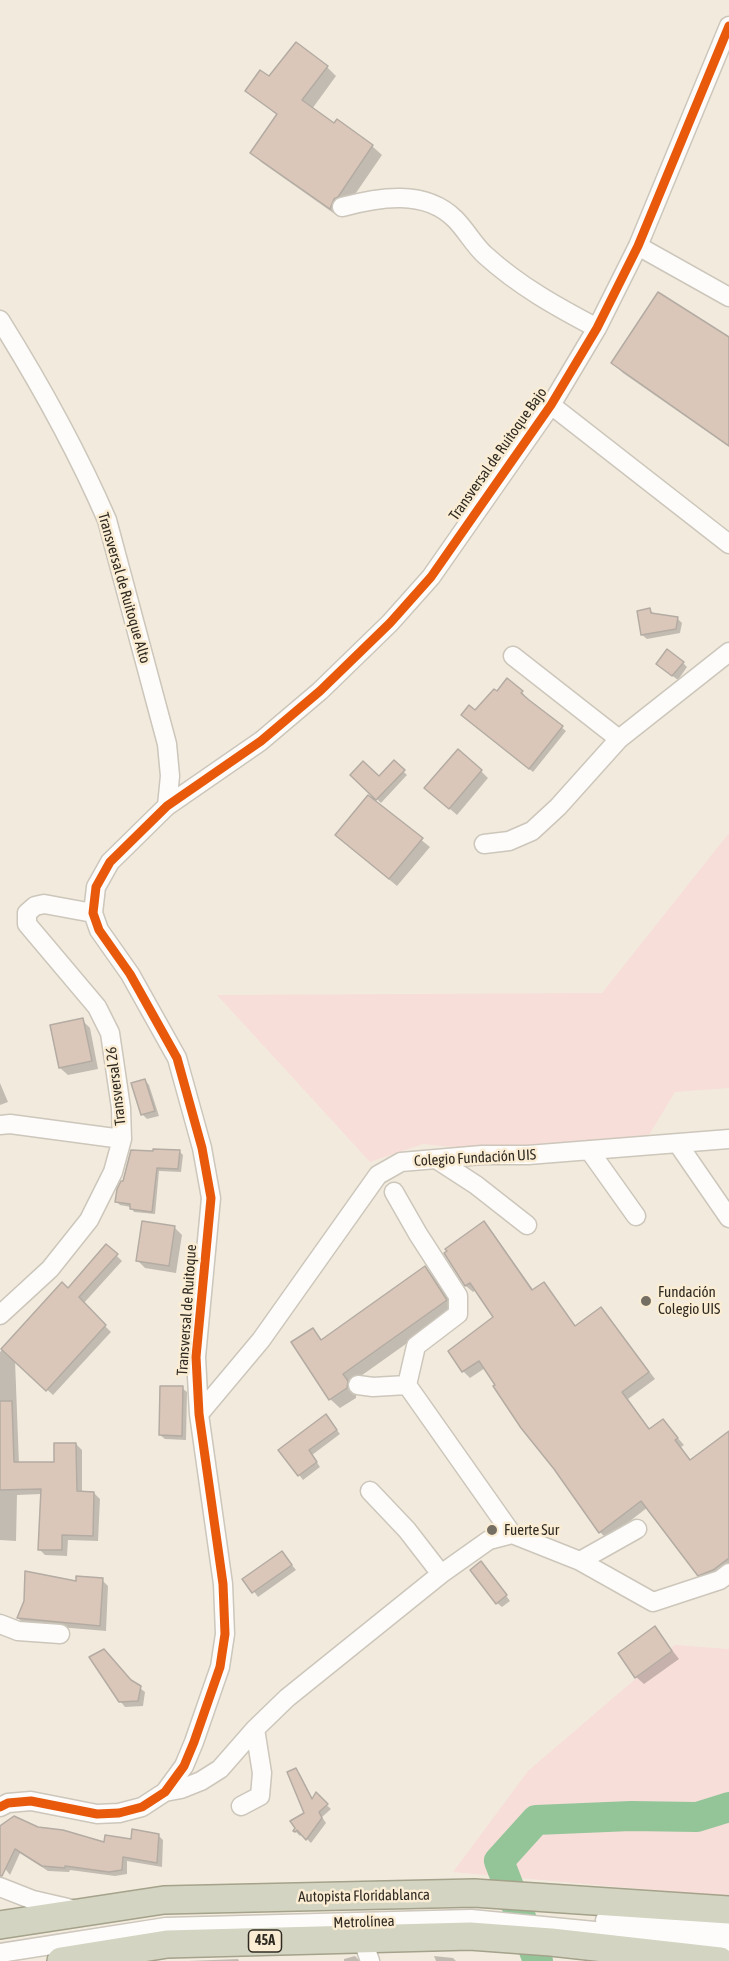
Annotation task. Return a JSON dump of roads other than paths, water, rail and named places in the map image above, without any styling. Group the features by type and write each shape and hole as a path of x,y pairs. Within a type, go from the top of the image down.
{"highway":[{"name":"Autopista Floridablanca","path":"0,1925 164,1900 472,1914 552,1921 729,1910"},
{"name":"Autopista Floridablanca","path":"61,1961 167,1944 366,1949 472,1914 552,1921 585,1954 720,1961"}],"street":[{"name":"Transversal de Ruitoque Bajo","path":"167,806 261,741 320,691 390,623 431,577 551,405 597,328 639,246 729,26"},
{"path":"342,207 374,199 411,198 441,207 456,220 483,254 516,280 542,299 597,328"},
{"path":"639,246 729,297"},
{"name":"Transversal de Ruitoque Alto","path":"0,320 30,368 92,485 107,520 167,744 170,776 167,806"},
{"path":"551,405 729,543"},
{"path":"484,844 509,841 532,831 558,807 619,739 729,652"},
{"path":"513,656 619,739"},
{"path":"93,913 96,887 110,862 167,806"},
{"name":"Transversal 26","path":"0,1315 50,1269 89,1220 113,1172 122,1139 121,1108 110,1033 97,1007 27,924 27,913 35,906 44,904 93,913"},
{"name":"Transversal de Ruitoque","path":"0,1807 8,1803 31,1801 97,1814 119,1814 142,1807 165,1792 184,1766 194,1742 220,1667 225,1635 223,1584 199,1414 196,1357 211,1198 202,1148 177,1058 130,974 99,930 93,913"},
{"path":"5,1124 122,1139"},
{"name":"Colegio Fundación UIS","path":"199,1414 261,1340 378,1174 401,1162 528,1155 729,1139"},
{"path":"678,1144 729,1218"},
{"path":"588,1150 636,1216"},
{"path":"436,1159 476,1185 527,1224"},
{"path":"394,1192 458,1296 458,1314 416,1346 407,1385 512,1534 580,1561 653,1602 720,1580 729,1573"},
{"path":"358,1385 373,1387 407,1385"},
{"path":"370,1491 407,1530 441,1574"},
{"path":"580,1561 637,1529"},
{"path":"165,1792 181,1789 201,1781 220,1769 255,1729 287,1698 441,1574 489,1540 512,1534"},
{"path":"0,1624 18,1631 60,1634"},
{"path":"241,1806 261,1796 262,1773 255,1729"},
{"path":"0,1887 33,1900 86,1911"},
{"name":"Metrolínea","path":"0,1942 166,1917 472,1914"},
{"name":"Metrolínea","path":"0,1953 166,1928 472,1914"},
{"path":"552,1921 729,1928"},
{"path":"552,1921 729,1944"}],"waterway":[{"path":"538,1961 499,1861 536,1820 631,1816 697,1817 729,1807"}],"place":[{"name":"Fundación Colegio UIS","path":"646,1301"},
{"name":"Fuerte Sur","path":"492,1530"}]}
